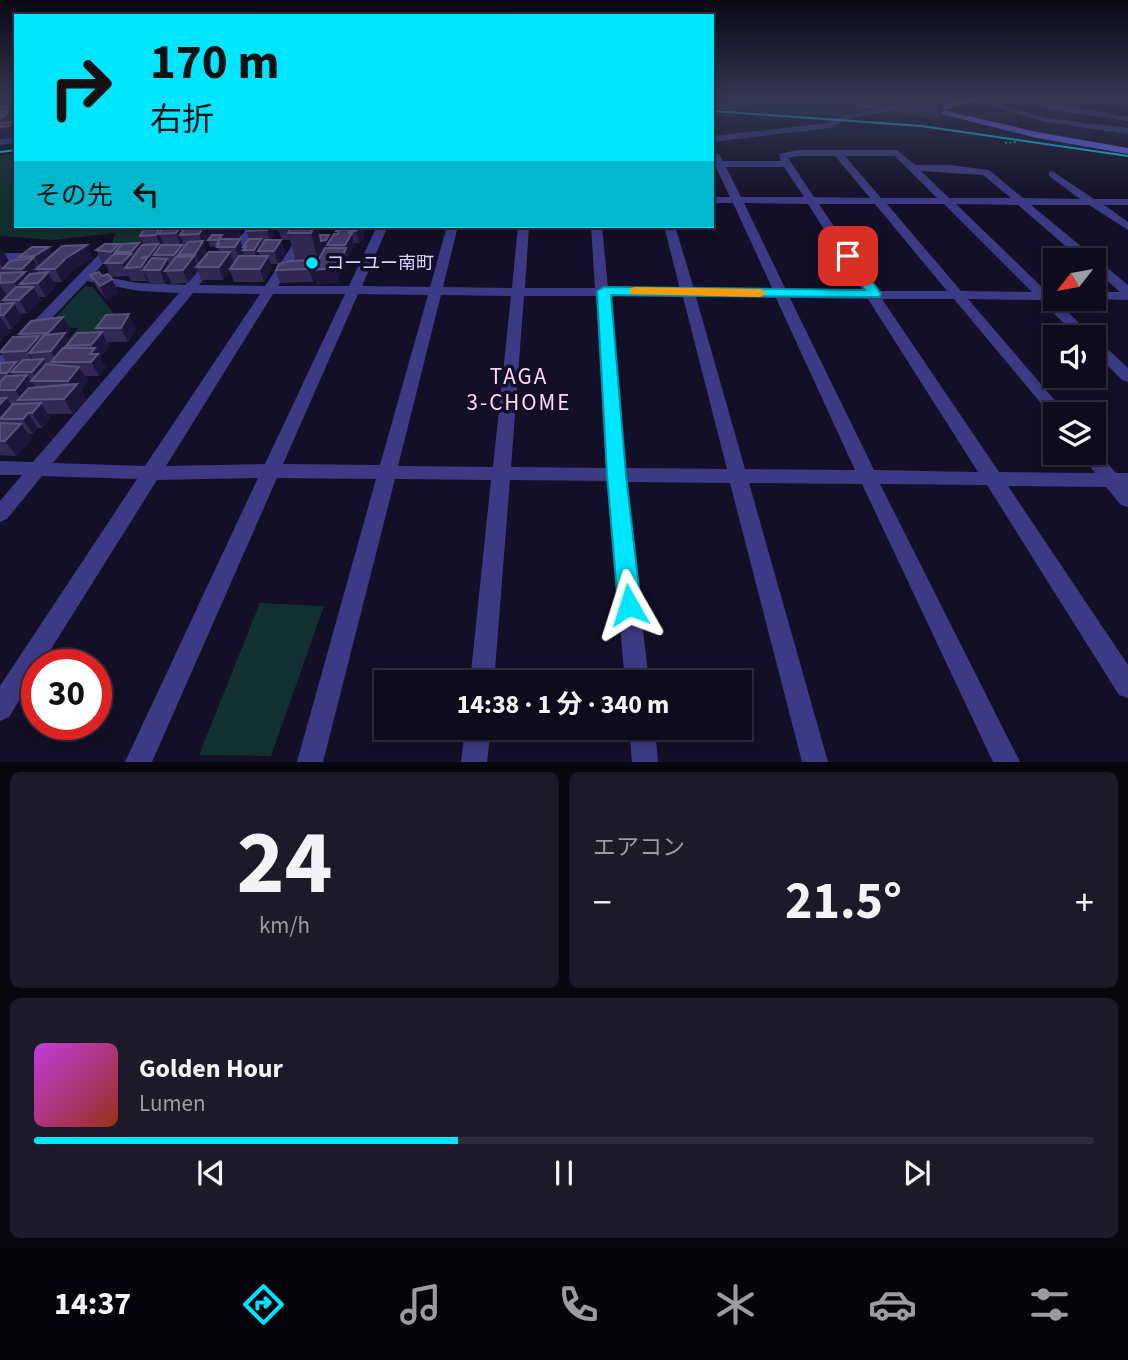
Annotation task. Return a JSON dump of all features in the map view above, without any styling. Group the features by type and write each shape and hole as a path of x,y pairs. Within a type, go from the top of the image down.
{"street":[{"path":"714,139 758,134"},
{"path":"1031,134 1128,151"},
{"path":"838,153 1047,402"},
{"path":"1043,290 897,153 782,156 1128,686"},
{"path":"785,164 716,160 1007,761"},
{"path":"913,168 986,172 1075,248"},
{"path":"1052,174 1128,227"},
{"path":"714,200 1128,202"},
{"path":"0,514 186,289 222,249 254,228"},
{"path":"0,708 268,289 289,246 308,228"},
{"path":"138,761 382,228"},
{"path":"310,761 452,228"},
{"path":"483,670 524,228"},
{"path":"597,228 616,475 636,670"},
{"path":"670,228 815,761"},
{"path":"222,249 258,248"},
{"path":"5,368 85,277 111,255 80,256"},
{"path":"0,257 56,257"},
{"path":"16,272 32,257"},
{"path":"1106,274 1128,294"},
{"path":"85,277 139,287 186,289 1043,296"},
{"path":"1106,295 1128,294"},
{"path":"1063,312 1075,325"},
{"path":"1106,356 1128,377"},
{"path":"1102,465 1119,480 1128,500"},
{"path":"0,468 151,473 271,471 1119,480"},
{"path":"474,761 477,740"},
{"path":"643,740 645,761"}],"lane":[{"path":"0,372 5,368"}],"green space":[{"path":"14,153 14,228 213,228 176,230 129,246 111,248 115,233 53,240 0,236 0,155"},
{"path":"85,286 93,287 117,318 99,344 63,345 78,328 46,327"},
{"path":"260,603 324,606 271,756 199,755"}],"building":[{"path":"145,228 160,228 156,235 140,236"},
{"path":"164,228 180,228 176,233 159,234"},
{"path":"185,228 203,228 199,234 180,235"},
{"path":"248,228 268,228 267,230 246,231"},
{"path":"291,228 313,228 311,233 288,233"},
{"path":"338,228 359,228 349,231 352,233 345,245 327,245 334,234 338,234 339,231 336,231"},
{"path":"212,235 222,235 218,240 208,240"},
{"path":"320,235 329,235 326,240 321,241"},
{"path":"220,239 240,239 235,247 217,247"},
{"path":"249,239 261,239 254,250 243,250 246,247 243,247"},
{"path":"265,240 281,240 274,251 258,251"},
{"path":"203,241 195,254 178,255 188,242"},
{"path":"139,243 131,252 115,252 122,244"},
{"path":"105,244 119,244 111,252 96,250"},
{"path":"158,244 149,256 141,258 147,258 141,267 125,268 142,245"},
{"path":"87,245 66,258 55,269 36,269 62,246"},
{"path":"161,245 182,245 174,255 154,255"},
{"path":"32,247 49,247 34,256 19,257"},
{"path":"325,248 346,248 333,268 313,270"},
{"path":"209,252 230,252 219,267 196,267"},
{"path":"114,254 131,254 122,263 105,263"},
{"path":"194,256 183,270 165,271 176,257"},
{"path":"239,256 268,256 260,269 230,269"},
{"path":"33,258 22,269 3,268 10,261"},
{"path":"152,258 167,259 160,270 143,270"},
{"path":"314,260 309,269 276,270 279,264 290,261"},
{"path":"25,272 14,282 0,283 1,273"},
{"path":"48,272 38,283 20,284 30,274"},
{"path":"99,272 102,276 108,274 112,279 100,286 90,275"},
{"path":"16,287 33,287 19,300 3,300"},
{"path":"14,303 4,315 0,315 0,304"},
{"path":"129,314 121,328 96,328 106,315"},
{"path":"63,317 48,333 19,334 31,321"},
{"path":"102,332 91,345 66,346 77,333"},
{"path":"65,333 51,351 29,353 44,335"},
{"path":"39,336 26,351 0,352 13,337"},
{"path":"63,348 95,348 90,354 98,354 91,362 51,362"},
{"path":"43,359 32,372 11,372 23,360"},
{"path":"16,362 7,373 0,373 0,363"},
{"path":"46,364 79,367 68,381 31,381"},
{"path":"27,375 15,390 0,390 0,382 6,376"},
{"path":"77,384 64,399 18,400 29,388"},
{"path":"41,403 23,419 0,419 13,404"},
{"path":"0,423 21,424 5,441 0,441"}],"tram line":[{"path":"973,134 1128,156"},
{"path":"0,152 14,150"}],"slow traffic":[{"path":"634,291 760,293"}],"place":[{"name":"コーユー南町","path":"312,263"}],"district":[{"name":"TAGA 3-CHOME","path":"519,389"}],"route":[{"path":"629,605 616,475 604,291 874,294 848,256"}]}
